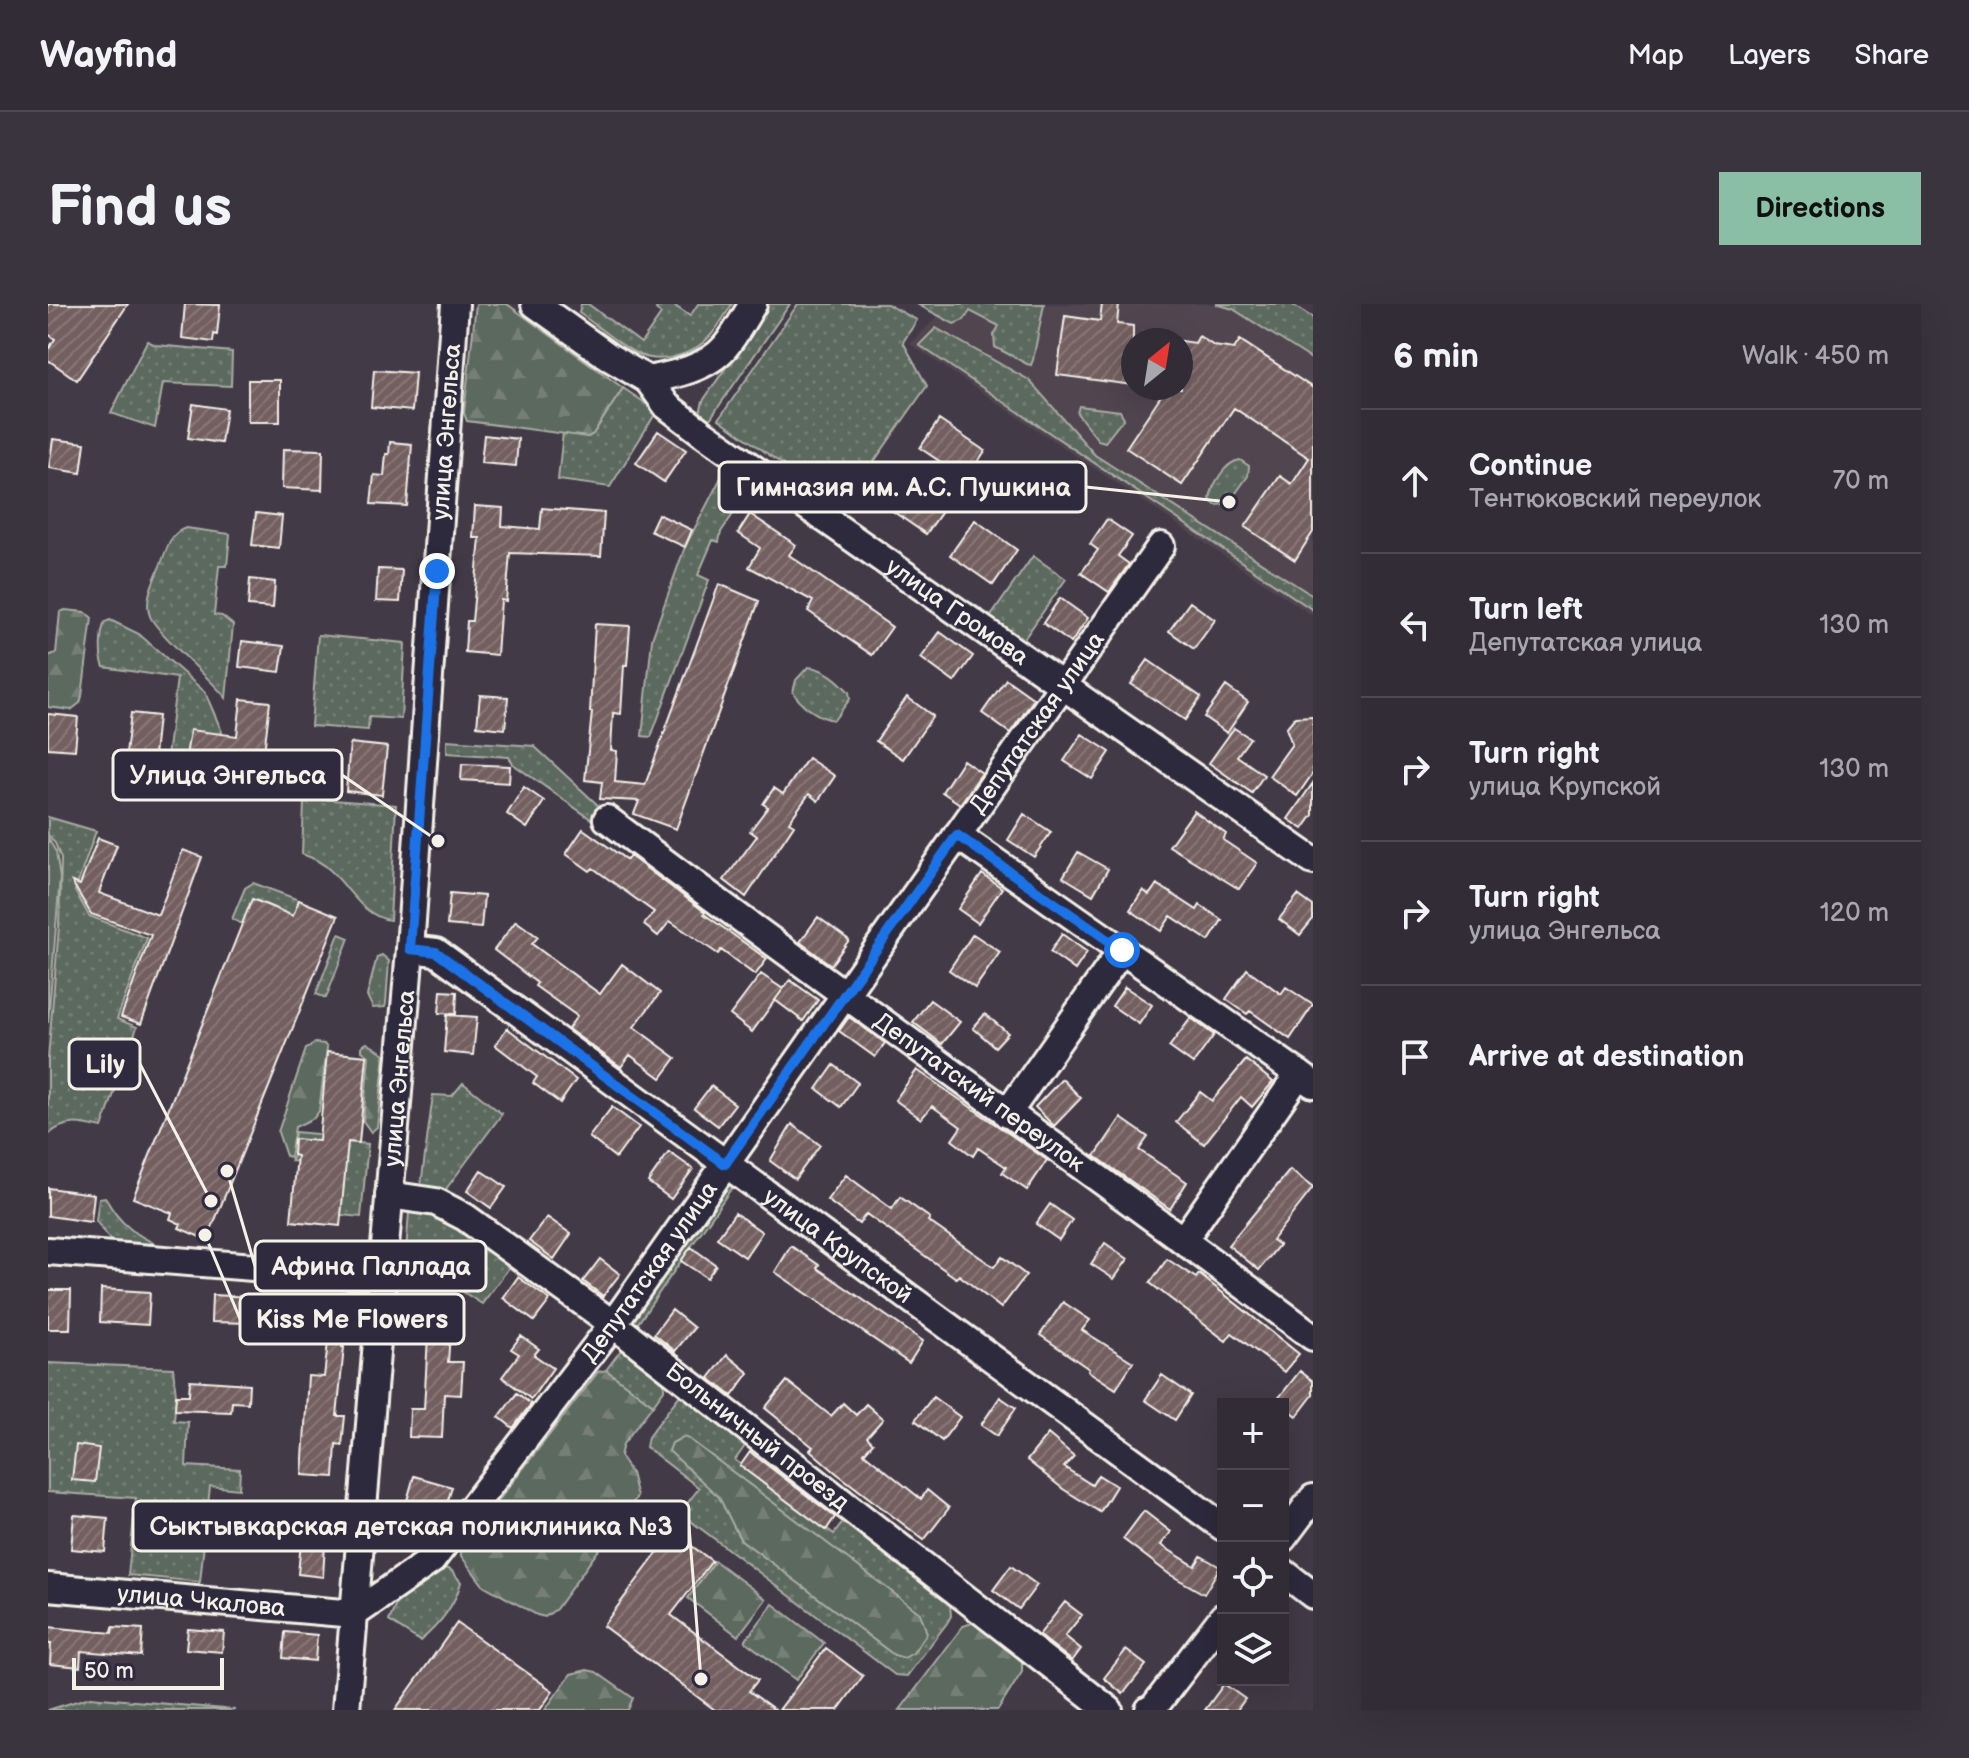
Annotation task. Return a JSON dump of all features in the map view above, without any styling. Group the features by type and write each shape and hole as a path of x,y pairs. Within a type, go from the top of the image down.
{"street":[{"name":"улица Энгельса","path":"346,1710 410,949 455,304"},
{"path":"535,304 609,357 648,380 671,375 709,360 723,349 753,304"},
{"name":"улица Громова","path":"648,380 667,406 704,434 1313,861"},
{"name":"Депутатская улица","path":"354,1614 432,1560 613,1324 1161,546"},
{"name":"Депутатский переулок","path":"607,819 844,996 1184,1239 1313,1337"},
{"path":"957,835 1306,1079 1184,1239"},
{"name":"улица Крупской","path":"410,949 436,952 1217,1523"},
{"path":"1007,1114 1122,950"},
{"name":"Больничный проезд","path":"389,1195 436,1202 465,1217 613,1324 1109,1710"},
{"path":"48,1251 382,1277"},
{"path":"1289,1530 1313,1498"},
{"path":"1289,1577 1313,1595"},
{"name":"улица Чкалова","path":"48,1587 354,1614"},
{"path":"1149,1710 1217,1625"}],"shaded area":[{"path":"950,304 1292,304 1313,318 1313,616 910,344"}],"green space":[{"path":"476,304 507,304 623,388 593,434 588,437 467,421 464,413"},
{"path":"581,304 588,304 641,343 661,314 656,309 659,304 672,304 690,316 698,304 732,304 704,342 686,353 655,358 636,353 614,339 579,313"},
{"path":"769,304 790,304 705,426 699,417 703,401"},
{"path":"798,304 887,304 917,320 903,342 927,386 842,507 719,419"},
{"path":"917,304 1044,304 1031,365 995,347 994,335 999,326 970,311 964,320 954,324"},
{"path":"1216,304 1291,304 1313,318 1313,360 1233,309"},
{"path":"936,328 1029,380 1095,455 1313,596 1313,610 919,345"},
{"path":"147,341 156,345 232,352 231,386 163,383 155,428 111,413"},
{"path":"623,388 657,411 610,487 558,480 563,432 588,437 593,434"},
{"path":"1079,406 1120,411 1124,418 1105,442 1098,440 1077,413"},
{"path":"1240,460 1249,466 1248,476 1228,504 1215,505 1210,499 1216,481 1229,465"},
{"path":"728,464 754,483 721,532 719,542 713,540 698,575 709,580 651,737 642,736 652,639 685,547"},
{"path":"186,528 230,534 227,566 219,566 214,615 222,616 233,625 226,698 162,633 148,609 151,588 168,546 177,533"},
{"path":"1033,556 1066,579 1019,646 969,606 972,603 991,616"},
{"path":"60,612 85,612 92,618 82,696 80,703 71,710 48,707 48,656 56,653"},
{"path":"110,620 139,634 205,692 222,732 214,795 159,790 154,785 167,757 177,678 104,667 101,638 105,622"},
{"path":"318,635 405,643 401,719 369,717 368,730 311,726"},
{"path":"808,667 826,672 849,692 850,699 834,720 810,710 793,692 796,680"},
{"path":"447,740 534,746 600,807 609,809 598,824 513,764 509,757 447,753"},
{"path":"307,798 396,805 390,920 380,918 364,907 327,867 302,854 304,803 307,803"},
{"path":"48,817 96,831 75,891 89,916 147,938 117,1019 137,1027 102,1128 67,1124 48,1135 48,1059 59,927 61,859 48,835"},
{"path":"48,838 56,852 60,878 48,1023"},
{"path":"253,883 299,900 293,916 253,899 242,924 232,919 245,888"},
{"path":"339,934 349,938 326,998 316,994"},
{"path":"382,955 389,961 386,1003 385,1007 373,1008 367,996 377,957"},
{"path":"315,1043 324,1044 327,1048 319,1111 314,1118 295,1127 290,1157 286,1156 278,1132 306,1049"},
{"path":"367,1043 385,1054 377,1127 371,1132 363,1121 369,1056 362,1051 362,1046"},
{"path":"463,1083 502,1114 446,1189 456,1198 421,1185 433,1095 452,1096"},
{"path":"295,1132 349,1137 349,1142 368,1144 361,1217 341,1215 345,1166 291,1161 293,1155 319,1158 321,1142 294,1139"},
{"path":"725,1183 733,1186 636,1326 631,1320"},
{"path":"105,1197 132,1230 169,1251 118,1250 96,1221 99,1198"},
{"path":"416,1208 455,1222 511,1265 482,1304 452,1285 404,1279 409,1212"},
{"path":"621,1350 626,1350 664,1380 664,1390 653,1405 606,1370"},
{"path":"48,1363 173,1368 176,1395 174,1421 188,1422 186,1466 240,1469 239,1489 210,1486 200,1582 128,1575 136,1498 48,1492"},
{"path":"606,1370 653,1405 623,1444 620,1456 631,1473 637,1497 556,1609 545,1617 537,1615 483,1585 461,1556 461,1549 598,1372"},
{"path":"680,1395 743,1442 745,1446 735,1460 834,1534 843,1522 950,1605 951,1616 947,1623 907,1676 895,1675 680,1513 699,1488 646,1447 648,1437"},
{"path":"683,1437 920,1613 927,1633 913,1653 904,1658 894,1655 740,1539 719,1497 669,1451 672,1443"},
{"path":"715,1561 766,1599 738,1636 688,1598"},
{"path":"441,1567 451,1570 461,1582 445,1614 420,1641 389,1621 396,1604"},
{"path":"773,1604 824,1643 796,1680 745,1641"},
{"path":"975,1622 1022,1658 1022,1672 998,1710 900,1710 963,1626"},
{"path":"587,1670 596,1672 633,1698 628,1710 545,1710 571,1674"},
{"path":"90,1697 235,1710 48,1710"}],"building":[{"path":"48,304 128,304 77,380 48,360 48,350 55,339 48,334"},
{"path":"185,304 220,305 217,335 214,334 213,342 182,338"},
{"path":"1102,304 1119,304 1117,324 1133,326 1121,328 1121,383 1057,375 1065,316 1100,321"},
{"path":"1199,336 1214,346 1234,349 1240,340 1313,388 1313,532 1295,560 1245,527 1280,476 1292,484 1309,458 1234,408 1182,485 1126,448 1158,400 1193,400 1195,343"},
{"path":"374,370 415,373 412,411 371,407"},
{"path":"248,380 280,380 280,422 248,422"},
{"path":"193,404 226,409 221,443 188,438"},
{"path":"939,420 985,451 966,479 920,448"},
{"path":"658,431 686,450 664,482 636,463"},
{"path":"484,435 518,439 516,466 481,463"},
{"path":"53,439 85,443 81,473 49,468"},
{"path":"390,442 412,444 407,506 371,504 374,475 384,476"},
{"path":"283,449 323,450 322,490 282,488"},
{"path":"897,473 946,506 926,534 878,501"},
{"path":"475,506 503,508 502,526 540,529 542,508 604,513 601,556 510,553 506,601 501,600 497,655 465,652 467,621 472,621 480,538 473,538"},
{"path":"256,513 282,516 279,548 252,545"},
{"path":"658,514 692,530 685,547 650,531"},
{"path":"750,514 796,545 789,555 892,627 872,655 808,611 813,601 749,567 760,548 738,533"},
{"path":"1107,519 1132,536 1118,556 1129,564 1109,592 1081,573 1098,550 1090,544"},
{"path":"975,520 1017,550 993,585 950,555"},
{"path":"378,569 402,570 400,602 376,601"},
{"path":"250,579 275,582 273,608 248,606"},
{"path":"719,584 759,601 676,829 634,814 639,801 600,799 602,782 585,780 592,712 595,624 630,626 621,714 613,713 611,750 617,751 615,782 645,785"},
{"path":"1060,598 1088,618 1071,643 1043,623"},
{"path":"1190,602 1215,620 1194,649 1169,631"},
{"path":"940,632 973,656 954,682 921,658"},
{"path":"242,641 284,646 280,672 239,667"},
{"path":"1148,660 1201,697 1185,720 1131,684"},
{"path":"1006,679 1034,699 1010,733 982,713"},
{"path":"1226,686 1248,702 1227,733 1204,717"},
{"path":"480,695 508,697 505,729 477,726"},
{"path":"907,697 933,716 903,759 876,741"},
{"path":"241,699 270,702 264,753 270,754 268,777 232,773 233,764 186,757 190,730 237,736"},
{"path":"131,713 158,716 154,756 126,753"},
{"path":"48,714 78,717 75,750 48,748"},
{"path":"1313,716 1313,773 1297,796 1269,776 1292,744 1286,728 1295,717"},
{"path":"1234,728 1250,738 1237,756 1264,775 1252,793 1209,763"},
{"path":"1082,734 1110,752 1092,779 1064,761"},
{"path":"350,743 387,747 382,795 346,791"},
{"path":"808,758 835,776 818,801 809,794 789,822 794,825 746,897 724,880 757,836 750,831 768,807 763,804 774,788 783,794"},
{"path":"963,760 982,773 960,804 942,792"},
{"path":"462,764 510,766 509,783 461,780"},
{"path":"1313,783 1313,815 1303,829 1288,819"},
{"path":"524,787 544,801 527,828 507,814"},
{"path":"1194,811 1226,834 1223,840 1257,863 1239,889 1169,846"},
{"path":"1024,814 1051,832 1034,857 1008,840"},
{"path":"583,829 627,860 630,856 767,959 755,975 721,950 718,954 670,921 658,936 644,925 654,912 593,868 590,871 566,854"},
{"path":"98,838 117,845 99,893 158,915 183,850 202,857 141,1024 121,1017 151,935 91,914 72,882 80,885"},
{"path":"1078,852 1108,869 1093,895 1063,877"},
{"path":"982,874 1002,888 978,923 958,909"},
{"path":"1157,884 1197,910 1200,905 1222,920 1209,941 1171,916 1161,931 1130,910 1143,890 1149,895"},
{"path":"450,893 484,896 481,928 447,925"},
{"path":"1298,895 1313,906 1313,919 1300,935 1279,919"},
{"path":"252,899 293,916 299,900 338,916 207,1240 179,1228 181,1224 170,1219 172,1213 133,1198"},
{"path":"818,917 849,940 831,965 800,942"},
{"path":"516,921 538,937 532,944 600,994 622,964 660,993 634,1027 676,1058 661,1078 630,1055 621,1067 568,1029 577,1016 535,986 537,983 494,950"},
{"path":"973,934 1000,952 975,988 949,970"},
{"path":"1062,934 1087,952 1075,970 1050,952"},
{"path":"1247,969 1281,994 1286,987 1313,1005 1290,1039 1250,1011 1247,1014 1226,999"},
{"path":"761,974 783,989 752,1032 730,1015"},
{"path":"790,980 818,1000 803,1021 775,1000"},
{"path":"1125,987 1152,1005 1139,1024 1112,1006"},
{"path":"441,991 457,992 456,1014 439,1013"},
{"path":"930,1000 960,1022 942,1044 913,1022"},
{"path":"985,1014 1008,1033 995,1047 973,1028"},
{"path":"447,1015 477,1017 473,1055 444,1052"},
{"path":"849,1017 885,1043 875,1057 839,1031"},
{"path":"1191,1018 1214,1035 1193,1064 1169,1047"},
{"path":"507,1028 576,1080 560,1103 533,1083 537,1077 495,1045"},
{"path":"327,1052 367,1056 359,1143 348,1142 340,1226 291,1221 297,1156 293,1155 294,1139 319,1141"},
{"path":"1246,1060 1273,1082 1252,1107 1241,1097 1204,1144 1176,1122 1200,1092 1212,1101"},
{"path":"834,1065 858,1083 841,1107 817,1089"},
{"path":"917,1070 1047,1160 1027,1190 1002,1173 1006,1167 978,1148 973,1156 952,1140 961,1127 932,1106 921,1119 895,1100"},
{"path":"1062,1079 1081,1098 1054,1126 1035,1107"},
{"path":"711,1086 735,1104 718,1126 694,1108"},
{"path":"612,1107 639,1127 616,1158 589,1137"},
{"path":"1121,1118 1148,1137 1139,1150 1187,1182 1170,1209 1095,1156"},
{"path":"792,1124 820,1145 795,1179 770,1161"},
{"path":"669,1152 693,1169 671,1199 648,1182"},
{"path":"481,1170 506,1187 491,1208 467,1191"},
{"path":"1290,1170 1313,1188 1272,1240 1279,1245 1259,1270 1228,1245"},
{"path":"846,1175 892,1209 900,1197 930,1218 928,1221 994,1267 1002,1257 1026,1275 1001,1308 959,1275 956,1278 866,1214 859,1224 827,1200"},
{"path":"48,1188 94,1194 91,1222 48,1216"},
{"path":"1050,1204 1072,1220 1059,1240 1036,1224"},
{"path":"735,1213 762,1232 745,1257 717,1238"},
{"path":"547,1217 571,1234 554,1259 529,1241"},
{"path":"1105,1243 1128,1259 1114,1279 1091,1264"},
{"path":"791,1246 819,1265 817,1268 923,1341 909,1363 775,1272"},
{"path":"691,1247 716,1265 707,1278 681,1261"},
{"path":"600,1259 620,1274 603,1296 583,1281"},
{"path":"1167,1259 1196,1278 1199,1274 1299,1354 1284,1372 1232,1333 1226,1341 1150,1283"},
{"path":"518,1277 550,1300 534,1321 503,1298"},
{"path":"101,1289 150,1292 148,1325 100,1322"},
{"path":"48,1290 71,1290 70,1329 48,1329"},
{"path":"212,1295 252,1297 251,1323 211,1322"},
{"path":"422,1302 452,1304 448,1362 463,1362 461,1395 444,1394 442,1438 409,1437 410,1409 424,1409 428,1336 420,1335"},
{"path":"1063,1302 1090,1320 1082,1330 1133,1362 1116,1389 1040,1335"},
{"path":"311,1303 343,1305 344,1347 337,1416 345,1416 342,1445 336,1444 334,1477 302,1475 308,1376 324,1377 328,1342 309,1341"},
{"path":"672,1310 694,1328 675,1351 654,1334"},
{"path":"521,1336 539,1349 534,1355 553,1368 531,1399 502,1377 519,1354 511,1349"},
{"path":"727,1355 749,1373 732,1396 709,1378"},
{"path":"1300,1371 1313,1381 1313,1395 1297,1416 1289,1410 1289,1398 1279,1398"},
{"path":"1162,1375 1191,1395 1175,1420 1145,1400"},
{"path":"190,1380 249,1384 248,1403 232,1402 231,1412 175,1410 176,1395 189,1395"},
{"path":"787,1381 831,1416 843,1403 856,1415 866,1404 883,1419 867,1437 873,1443 864,1453 921,1499 927,1490 949,1508 924,1540 835,1472 810,1450 813,1447 765,1408"},
{"path":"517,1393 531,1404 513,1428 499,1417"},
{"path":"933,1397 960,1417 942,1441 915,1420"},
{"path":"1000,1397 1016,1408 997,1436 981,1425"},
{"path":"1048,1434 1074,1456 1064,1467 1092,1485 1098,1475 1116,1486 1100,1512 1063,1489 1027,1460"},
{"path":"76,1445 99,1448 95,1482 72,1480"},
{"path":"750,1452 835,1517 826,1530 740,1466"},
{"path":"414,1476 452,1487 444,1514 406,1504"},
{"path":"1144,1511 1171,1532 1161,1545 1195,1566 1201,1556 1217,1565 1217,1572 1204,1594 1169,1574 1123,1539"},
{"path":"74,1515 108,1518 105,1552 71,1549"},
{"path":"673,1532 712,1561 671,1615 758,1680 749,1691 775,1710 715,1710 603,1626"},
{"path":"301,1542 325,1544 323,1577 298,1574"},
{"path":"1011,1566 1037,1585 1019,1609 993,1590"},
{"path":"1065,1602 1082,1615 1065,1636 1081,1649 1072,1661 1039,1635"},
{"path":"457,1623 553,1691 540,1710 395,1710"},
{"path":"48,1627 112,1633 113,1627 143,1629 141,1656 81,1651 80,1667 50,1664"},
{"path":"188,1629 224,1632 222,1652 186,1649"},
{"path":"285,1632 317,1635 315,1661 283,1658"},
{"path":"826,1648 863,1676 838,1710 779,1710"},
{"path":"1126,1650 1146,1665 1123,1694 1104,1678"},
{"path":"1223,1686 1245,1699 1237,1710 1205,1710"}],"place":[{"name":"Гимназия им. А.С. Пушкина","path":"1229,502"},
{"name":"Улица Энгельса","path":"438,841"},
{"name":"Афина Паллада","path":"227,1171"},
{"name":"Lily","path":"211,1201"},
{"name":"Kiss Me Flowers","path":"205,1235"},
{"name":"Сыктывкарская детская поликлиника №3","path":"701,1679"}],"route":[{"path":"437,571 410,949 436,952 725,1164 957,835 1122,950"}]}
